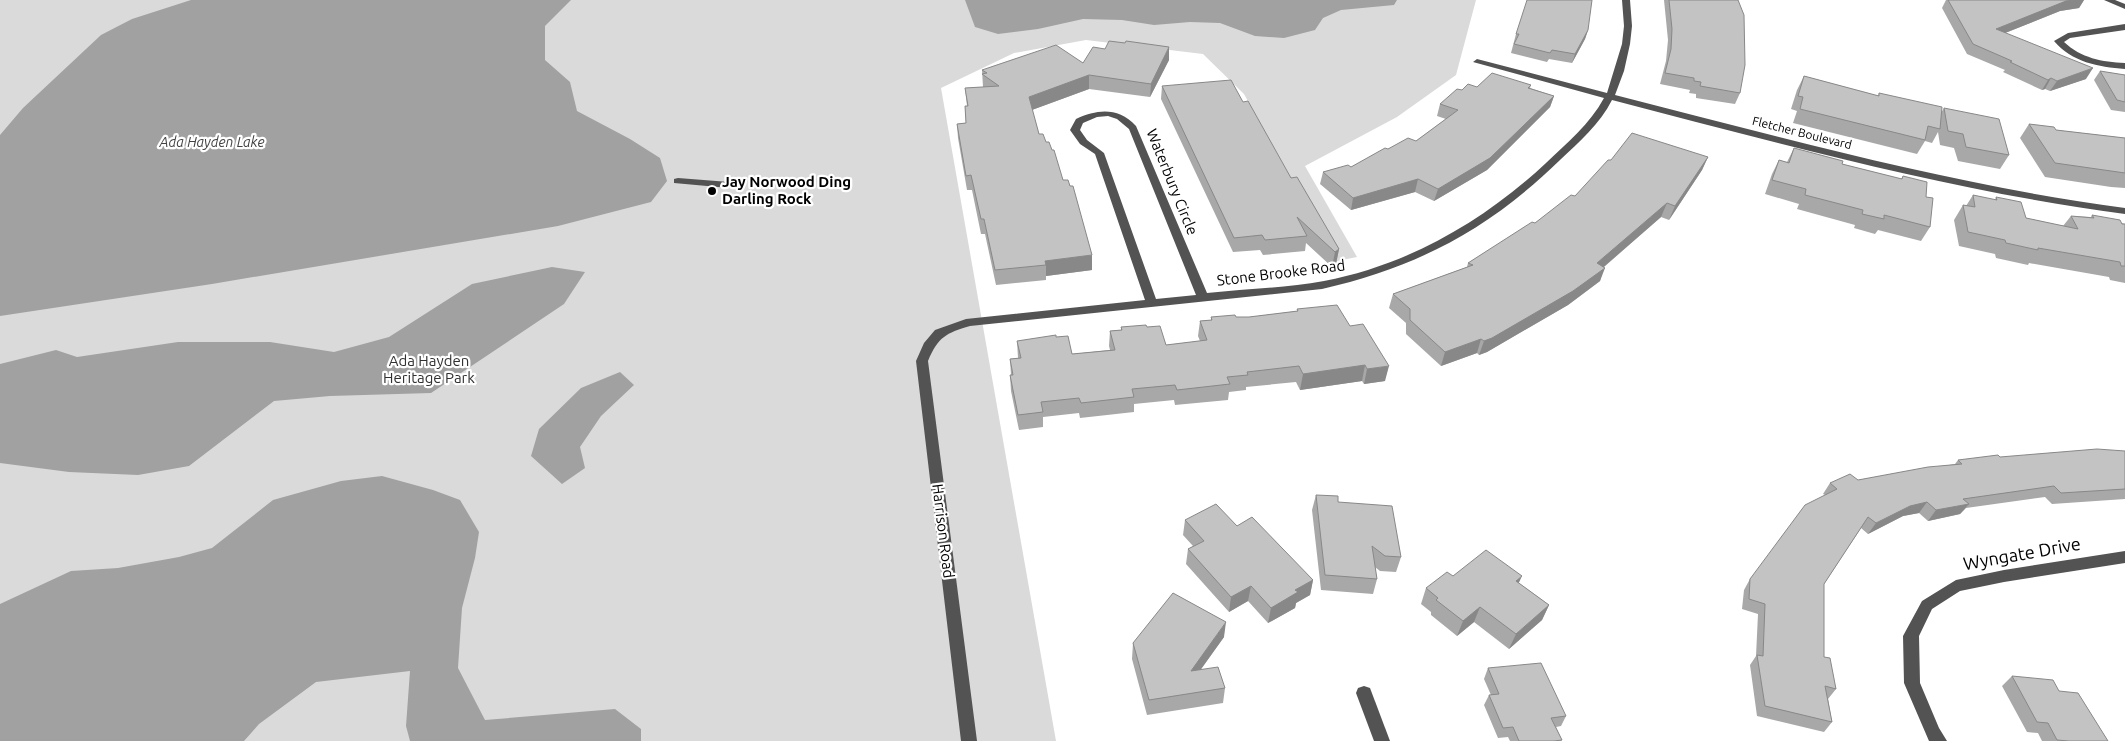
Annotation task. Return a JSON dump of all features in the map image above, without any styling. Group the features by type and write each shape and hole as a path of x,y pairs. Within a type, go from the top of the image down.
{"street":[{"name":"Stone Brooke Road","path":"944,329 970,322 1203,298 1344,281 1376,272 1421,254 1470,228 1515,198 1583,132 1609,97 1621,64 1628,26 1626,0"},
{"path":"2108,0 2125,8"},
{"path":"2125,27 2068,36 2058,41 2080,58 2100,65 2125,66"},
{"name":"Fletcher Boulevard","path":"1477,62 1938,179 2016,194 2125,210"},
{"name":"Waterbury Circle","path":"1152,303 1099,153 1083,142 1075,130 1079,121 1092,114 1108,113 1125,117 1133,128 1203,298"},
{"path":"678,181 729,185"},
{"name":"Harrison Road","path":"944,329 929,343 922,361 968,741"},
{"name":"Wyngate Drive","path":"1939,741 1933,733 1912,683 1911,636 1927,605 1956,586 2004,576 2125,557"},
{"path":"1364,693 1382,741"}],"green space":[{"name":"Ada Hayden Heritage Park","path":"0,0 1476,0 1456,75 1397,117 1305,166 1357,257 1337,261 1244,94 1203,54 1086,40 1014,53 941,88 1056,741 0,741"}],"water":[{"name":"Ada Hayden Lake","path":"191,0 571,0 545,26 545,60 570,82 577,111 630,139 660,158 667,181 651,202 558,226 212,284 0,316 0,135 23,108 101,35 132,19"},
{"path":"965,0 1397,0 1394,5 1341,10 1323,18 1315,30 1284,38 1255,36 1220,23 1190,22 1154,25 1122,20 1083,19 1038,29 998,34 975,27"},
{"path":"552,267 585,272 564,304 431,393 330,396 274,401 189,466 138,475 69,472 0,463 0,364 56,350 77,357 178,342 270,342 334,352 389,337 472,284"},
{"path":"620,372 634,385 601,416 580,447 585,468 562,484 531,456 539,429 581,388"},
{"path":"382,476 433,490 460,500 479,532 475,558 462,608 458,668 485,720 615,709 641,729 641,741 410,741 406,726 410,671 316,682 259,724 244,741 0,741 0,604 71,571 118,568 179,557 212,548 273,500 341,481"}],"building":[{"path":"1527,0 1592,0 1588,30 1575,54 1552,50 1550,53 1514,44 1519,34 1516,34"},
{"path":"1669,0 1738,0 1744,15 1745,65 1740,93 1700,86 1701,82 1694,81 1694,78 1665,73 1671,49 1672,29"},
{"path":"1948,0 2075,0 2066,1 1996,29 2093,68 2057,81 2051,78 2048,80 2010,62 2012,61 1973,44"},
{"path":"1109,41 1125,43 1126,41 1169,47 1151,84 1089,75 1029,97 1039,134 1043,134 1046,142 1049,142 1052,150 1054,150 1063,180 1068,180 1070,186 1073,186 1092,255 1045,261 1046,265 995,270 984,219 981,219 971,175 966,176 957,124 966,123 965,106 968,106 965,88 999,86 982,74 987,73 982,70 1056,45 1083,63 1093,47 1105,49"},
{"path":"2100,71 2125,75 2125,102 2117,100"},
{"path":"1492,73 1531,85 1528,88 1554,96 1490,158 1438,189 1418,179 1353,198 1323,172 1348,165 1351,167 1385,148 1388,149 1408,138 1416,141 1458,110 1440,104 1457,89 1462,90 1468,84 1477,87"},
{"path":"1804,76 1879,96 1879,93 1942,107 1940,129 1928,126 1925,140 1800,109 1803,97 1798,96"},
{"path":"1231,80 1243,102 1248,101 1291,178 1297,177 1339,249 1335,252 1297,217 1307,236 1265,240 1262,235 1234,238 1162,86"},
{"path":"1944,108 1999,119 2009,155 1966,147 1963,134 1948,131"},
{"path":"2029,124 2054,127 2056,130 2125,138 2125,173 2055,163"},
{"path":"1632,133 1708,157 1675,206 1667,203 1597,263 1605,268 1573,291 1492,338 1484,341 1481,339 1445,352 1410,320 1410,309 1393,294 1473,265 1468,263 1532,222 1535,223 1571,195 1575,196 1608,160 1611,160"},
{"path":"1794,148 1843,161 1842,164 1902,179 1903,176 1927,182 1926,197 1933,198 1930,227 1884,215 1884,219 1862,214 1863,210 1805,195 1806,189 1772,180 1779,160 1789,163"},
{"path":"1973,195 2021,202 2026,218 2078,229 2071,216 2094,218 2092,215 2120,220 2122,224 2125,224 2125,266 2121,266 2120,262 2038,248 2038,250 1968,232 1963,205 1975,207"},
{"path":"1337,305 1350,326 1363,324 1389,366 1367,369 1365,365 1303,374 1299,366 1247,372 1248,375 1227,377 1230,384 1177,390 1175,385 1132,389 1134,397 1081,403 1079,398 1041,402 1043,412 1018,415 1010,375 1013,375 1010,359 1021,358 1017,341 1056,335 1056,337 1068,336 1072,354 1115,350 1110,331 1122,330 1121,327 1146,325 1147,327 1160,326 1166,345 1207,340 1200,321 1212,320 1211,317 1235,315 1236,317 1249,317"},
{"path":"2097,449 2125,451 2125,489 2061,493 2054,486 1963,499 1969,504 1936,510 1927,502 1910,506 1876,523 1868,517 1824,584 1824,657 1830,658 1836,689 1825,686 1832,722 1765,706 1757,655 1763,656 1765,604 1749,599 1750,579 1805,505 1837,489 1830,483 1850,474 1858,480 1928,467 1962,464 1958,460 1998,455 2000,457"},
{"path":"1316,495 1338,496 1338,502 1392,506 1401,557 1385,556 1372,546 1377,579 1325,575"},
{"path":"1216,504 1237,526 1252,517 1313,580 1295,590 1298,592 1271,608 1251,586 1231,597 1188,549 1204,541 1185,520"},
{"path":"1486,550 1522,576 1516,581 1549,605 1516,634 1480,607 1463,621 1436,600 1438,598 1426,588 1447,572 1453,576"},
{"path":"1173,593 1226,622 1191,671 1218,667 1225,688 1149,700 1133,643"},
{"path":"1541,663 1566,716 1551,718 1562,740 1519,741 1513,727 1503,728 1489,695 1499,694 1488,668"},
{"path":"2012,676 2053,680 2059,691 2078,693 2108,741 2057,740 2048,723 2037,722"}],"place":[{"name":"Jay Norwood Ding Darling Rock","path":"712,191"}]}
